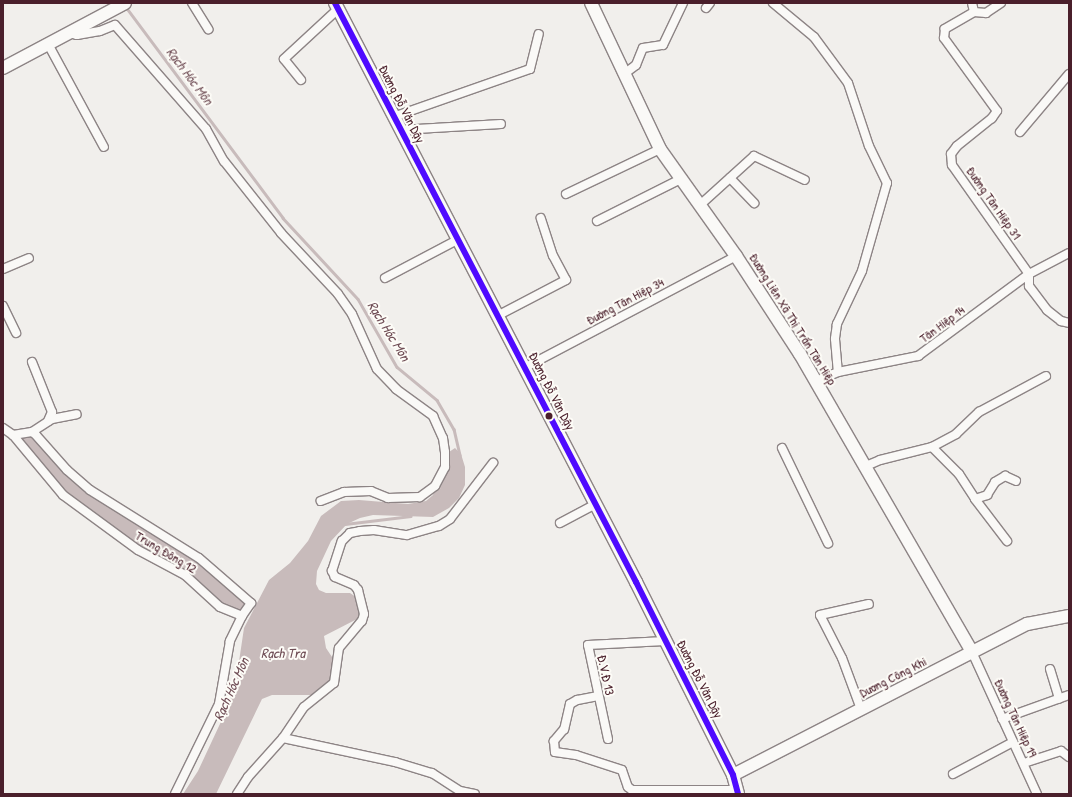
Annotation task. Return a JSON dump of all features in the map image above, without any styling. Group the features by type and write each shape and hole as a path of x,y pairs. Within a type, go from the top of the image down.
{"street":[{"path":"3,68 125,3"},
{"path":"192,3 208,29"},
{"name":"Đường Liên Xã Thị Trấn Tân Hiệp","path":"591,3 660,150 736,256 816,381 972,652"},
{"path":"624,74 636,65 643,48 663,45 683,3"},
{"path":"773,3 814,37 848,82 869,146 887,183 862,271 837,324 835,339 838,372"},
{"path":"972,3 974,12 986,13 1001,3"},
{"path":"301,80 284,58 336,6"},
{"name":"Đường Đỗ Văn Dậy","path":"336,6 595,504 733,775 738,792"},
{"name":"Đường Tân Hiệp 31","path":"974,12 945,28 944,38 996,111 992,118 957,146 951,154 952,165 1029,274"},
{"path":"68,33 76,35 116,25 206,128 224,161 280,233 338,294 352,314 378,369 396,389 433,416 443,438 445,452 445,468 435,486 420,497 388,498 371,491 344,492 321,501"},
{"path":"393,117 530,69 539,34"},
{"path":"48,44 104,147"},
{"path":"1020,132 1069,74"},
{"path":"400,130 501,124"},
{"path":"566,194 660,150"},
{"path":"700,205 754,156 805,180"},
{"path":"730,178 754,203"},
{"path":"597,221 681,179"},
{"path":"497,316 566,280 553,256 542,218"},
{"path":"385,278 457,240"},
{"name":"Tân Hiệp 14","path":"816,381 838,372 918,356 1029,274 1069,253"},
{"name":"Đường Tân Hiệp 34","path":"524,368 736,256"},
{"path":"3,270 29,258"},
{"path":"1029,274 1029,286 1047,310 1060,322 1069,323"},
{"path":"3,306 16,333"},
{"path":"32,362 52,412 48,421"},
{"path":"866,466 880,460 932,447 956,434 979,412 1046,376"},
{"path":"13,435 32,432 48,421 77,414"},
{"name":"Trung Đông 12","path":"3,428 13,435 63,495 138,550 186,575 220,607 242,616"},
{"path":"32,432 90,490 199,558 252,603 242,616 230,641 219,704 175,794"},
{"path":"932,447 959,474 975,499 1007,542"},
{"path":"782,448 828,543"},
{"path":"237,794 248,777 283,738 304,707 334,684 339,648 362,621 364,614 358,590 354,585 335,577 332,572 342,541 350,534 360,531 374,530 407,535 439,526 450,519 493,463"},
{"path":"975,499 987,495 995,482 1004,476 1016,481"},
{"path":"560,523 595,504"},
{"path":"861,709 842,658 820,615 869,604"},
{"name":"Dương Công Khi","path":"733,775 1027,624 1069,616"},
{"name":"Đ.V.Đ 13","path":"608,739 588,645 665,641"},
{"name":"Đường Tân Hiệp 19","path":"972,652 1038,794"},
{"path":"1050,669 1059,699"},
{"path":"1002,719 1069,695"},
{"path":"598,696 577,700 570,704 564,729 554,741 553,749 557,754 576,755 622,770 630,790 647,792 738,792"},
{"path":"283,738 403,764 432,773 460,792 475,794"},
{"path":"953,774 1013,742"},
{"path":"1024,763 1061,751 1069,757"}],"water":[{"path":"29,435 99,501 198,559 245,600 248,606 243,615 223,609 174,561 143,549 66,495 20,438"},
{"name":"Rạch Tra","path":"455,448 461,454 465,467 465,485 459,498 449,508 433,517 373,515 360,518 347,524 331,541 317,571 316,584 319,590 326,593 350,593 359,599 361,617 324,636 326,648 334,660 334,676 330,685 312,695 272,695 262,699 216,794 183,794 198,771 226,711 237,675 244,628 269,580 290,563 308,541 321,516 341,501 359,500 408,504 426,501 440,489 446,476 449,452"}],"waterway":[{"name":"Rạch Hóc Môn","path":"126,7 283,218 358,299 397,367 437,400 454,429 460,455"},
{"name":"Rạch Hóc Môn","path":"434,495 447,474"},
{"name":"Rạch Hóc Môn","path":"345,524 411,516"}],"transit line":[{"path":"335,3 636,582 733,775 738,794"}]}
